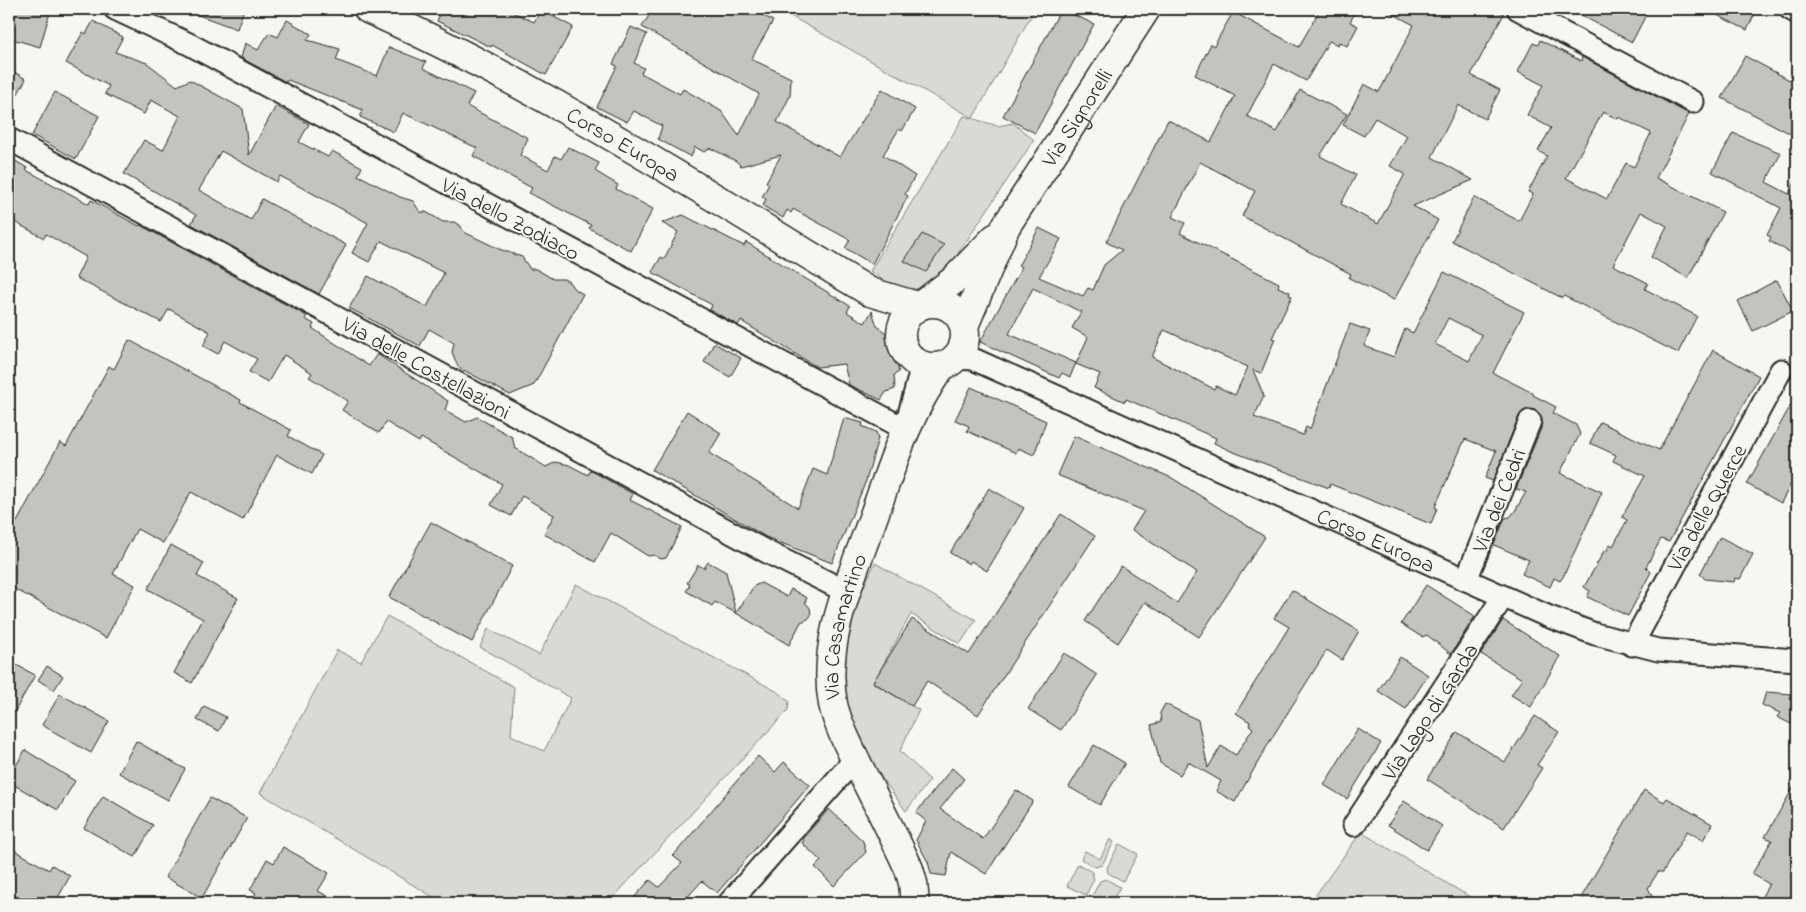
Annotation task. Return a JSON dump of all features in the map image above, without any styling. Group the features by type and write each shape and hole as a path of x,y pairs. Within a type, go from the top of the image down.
{"main road":[{"name":"Corso Europa","path":"368,9 422,33 528,87 870,292 887,308 914,312"},
{"name":"Via Signorelli","path":"953,353 1006,226 1146,9"},
{"name":"Via Signorelli","path":"914,312 954,280 1006,226"},
{"path":"937,303 949,307 959,315 953,353 913,362 902,346 914,312 937,303"},
{"name":"Via Casamartino","path":"914,903 913,883 909,869 855,759 834,706 830,683 835,635 847,592 905,429 924,394 953,353"}],"street":[{"name":"Via dello Zodiaco","path":"115,9 198,48 905,429"},
{"path":"1518,9 1692,102"},
{"path":"1790,9 1797,13"},
{"name":"Via delle Costellazioni","path":"9,139 767,552 847,592"},
{"name":"Corso Europa","path":"953,353 1565,623 1632,645 1658,650 1797,660"},
{"name":"Via delle Querce","path":"1632,645 1781,370"},
{"name":"Via dei Cedri","path":"1466,580 1530,421"},
{"name":"Via Lago di Garda","path":"1354,825 1503,597"},
{"path":"729,903 855,759"}],"shaded area":[{"path":"778,9 1035,9 973,118"},
{"path":"964,116 998,126 1013,123 1034,140 945,273 918,289 894,288 870,271"},
{"path":"875,563 976,620 960,644 911,614 873,683 919,710 900,751 930,780 906,811 873,766 845,703 845,649 855,604"},
{"path":"576,584 776,691 789,701 788,710 608,903 443,903 260,793 337,650 361,662 387,616 514,687 511,735 544,751 571,698 480,647 488,629 539,655"},
{"path":"1361,832 1475,900 1474,903 1310,903"},
{"path":"1110,839 1114,842 1102,865 1095,867 1081,859 1085,851 1100,859"},
{"path":"1119,844 1138,854 1123,881 1108,873 1107,868"},
{"path":"1078,864 1092,872 1094,879 1086,895 1067,886"},
{"path":"1106,879 1120,887 1111,903 1100,903 1091,898 1100,881"}],"building":[{"path":"9,9 51,9 40,47 9,38"},
{"path":"188,9 244,9 237,29 187,11"},
{"path":"442,9 506,9 534,22 541,10 573,27 546,75 492,45 491,47 437,21"},
{"path":"653,9 751,9 773,21 751,59 791,78 790,96 777,122 840,157 882,89 915,109 902,131 899,129 883,155 915,176 905,194 908,196 872,264 845,248 850,240 793,209 791,213 787,210 783,218 763,206 766,199 762,197 769,184 766,182 781,155 741,166 736,161 710,148 704,152 695,147 691,157 658,139 662,126 634,111 627,122 597,107 617,66 613,64 631,27 647,34 634,63 644,68 641,73 680,94 683,89 721,111 739,136 759,94 642,27"},
{"path":"1061,9 1094,24 1035,133 1003,116"},
{"path":"1320,9 1357,9 1350,22 1358,26 1347,46 1339,42 1338,45 1329,41 1306,81 1274,64 1247,116 1277,132 1300,90 1347,114 1320,156 1356,175 1341,204 1378,224 1405,174 1390,166 1407,136 1375,118 1364,136 1343,125 1364,84 1379,92 1414,25 1384,9 1495,9 1504,14 1471,75 1500,90 1485,119 1458,105 1432,157 1473,180 1413,206 1438,220 1394,300 1349,278 1351,274 1242,216 1255,191 1200,162 1172,217 1185,223 1180,233 1279,283 1278,287 1290,292 1289,295 1292,296 1272,338 1275,339 1261,373 1253,370 1264,396 1254,417 1303,435 1306,427 1310,429 1350,324 1370,331 1364,346 1394,357 1405,329 1413,333 1444,272 1524,312 1493,373 1556,407 1553,413 1576,425 1580,434 1560,473 1602,492 1563,577 1560,581 1554,578 1550,587 1522,574 1529,560 1494,545 1505,518 1510,517 1515,511 1526,492 1516,489 1542,426 1542,419 1535,410 1528,409 1519,416 1493,481 1485,478 1496,451 1465,439 1435,507 1437,508 1431,524 1330,484 1329,488 1231,451 1214,443 1216,438 1126,399 1125,402 1094,388 1100,374 1076,364 1088,337 1072,328 1081,312 1033,288 1009,334 1076,363 1070,377 1062,373 1059,378 980,342 1022,267 1018,266 1039,228 1061,239 1039,277 1083,296 1088,288 1093,290 1104,265 1122,250 1106,242 1168,120 1211,142 1235,96 1195,75 1211,44 1214,46 1233,12 1299,47","holes":["1448,318 1482,335 1469,361 1435,344","1164,330 1248,367 1235,395 1216,386 1214,389 1152,357"]},
{"path":"1569,9 1649,9 1632,42"},
{"path":"1705,9 1757,9 1747,30"},
{"path":"287,20 311,34 307,40 340,49 336,60 377,76 389,47 426,62 423,68 474,93 467,106 528,138 520,155 548,170 555,156 561,159 568,147 599,163 595,171 618,185 616,189 653,209 631,251 589,228 591,225 529,193 532,188 473,156 477,148 403,113 394,132 360,117 363,110 288,80 286,82 241,58 245,43 258,50 269,33 278,37"},
{"path":"93,21 123,37 115,52 147,63 177,86 190,80 243,109 249,155 276,106 309,124 299,142 328,157 332,151 362,167 358,175 400,197 413,201 420,212 426,212 443,222 454,222 460,225 464,232 499,249 522,257 530,269 536,269 553,279 564,279 569,282 574,289 583,294 534,385 510,395 458,367 452,352 454,343 429,329 420,346 349,308 368,276 427,307 444,273 381,241 369,262 352,253 368,223 280,176 277,182 221,151 199,190 251,220 262,199 346,245 319,294 191,224 196,215 124,174 144,140 163,150 180,116 151,100 144,114 105,94 109,86 66,63 83,32 86,34"},
{"path":"1540,40 1581,61 1582,57 1689,114 1656,178 1723,212 1688,278 1651,257 1667,226 1641,212 1613,265 1648,283 1645,289 1697,316 1678,353 1564,296 1562,298 1452,241 1474,197 1519,221 1533,194 1528,192 1547,156 1538,151 1551,128 1527,115 1543,85 1518,72 1533,43 1538,45","holes":["1603,112 1618,119 1619,117 1651,133 1634,167 1626,163 1607,199 1566,178"]},
{"path":"1745,56 1797,84 1797,123 1791,134 1722,98"},
{"path":"9,69 26,79 9,110"},
{"path":"55,92 99,116 76,159 32,135"},
{"path":"1733,133 1781,153 1766,182 1789,194 1797,178 1797,256 1769,241 1771,237 1767,235 1781,208 1712,172"},
{"path":"9,157 27,168 26,170 89,204 91,200 140,225 307,316 305,319 314,324 312,328 369,366 377,354 448,401 445,410 466,422 477,417 512,437 515,448 546,467 556,462 569,465 588,475 590,470 633,494 630,500 682,527 666,558 661,559 654,555 648,556 611,533 595,562 544,534 554,515 522,496 511,516 491,505 502,484 421,438 419,442 386,422 379,433 342,410 348,401 309,377 312,373 284,355 268,382 249,372 257,359 225,341 218,354 203,346 210,332 169,309 161,322 76,278 86,257 46,234 44,238 9,219"},
{"path":"683,215 744,246 746,242 850,306 847,312 865,323 872,311 877,326 891,337 899,372 894,375 895,389 886,392 881,400 849,385 844,364 817,367 741,321 738,325 710,310 712,305 652,272 661,257 664,259 678,232 662,223"},
{"path":"922,234 944,245 926,272 904,261"},
{"path":"1777,280 1793,311 1753,331 1738,301"},
{"path":"129,340 241,400 240,402 291,430 288,436 322,455 312,474 277,455 243,520 191,492 163,543 137,529 113,574 135,585 106,638 9,586 9,518 17,522 60,442 66,446 109,366 114,369"},
{"path":"714,343 741,358 730,377 704,362"},
{"path":"1713,350 1759,376 1669,542 1661,539 1646,567 1651,572 1628,616 1587,597 1590,591 1584,587 1604,551 1606,552 1610,544 1613,546 1627,520 1622,517 1645,476 1613,461 1616,455 1590,443 1600,422 1659,450"},
{"path":"971,387 1046,421 1034,455 1018,448 1016,453 967,431 969,426 955,420"},
{"path":"1797,394 1797,472 1781,503 1747,484"},
{"path":"687,411 721,433 709,453 798,508 813,469 827,475 844,418 863,423 862,426 876,432 878,438 866,481 832,563 766,537 652,470"},
{"path":"1074,436 1172,478 1265,537 1199,637 1145,602 1118,643 1085,621 1121,566 1177,603 1197,572 1132,530 1144,511 1057,475"},
{"path":"989,488 1024,508 987,571 971,561 969,564 950,553"},
{"path":"1061,514 1095,536 978,715 927,681 912,706 873,682 912,619 969,654"},
{"path":"431,522 512,566 472,642 389,597"},
{"path":"1720,537 1753,554 1740,579 1735,578 1734,582 1705,579 1700,574"},
{"path":"171,545 204,563 197,576 238,598 192,683 174,673 203,619 148,589"},
{"path":"708,562 726,572 736,613 715,602 712,606 686,591 690,585 687,583 698,565 704,568"},
{"path":"761,583 787,597 791,589 807,598 805,602 810,608 811,615 808,619 801,622 789,645 736,613 754,586"},
{"path":"1426,585 1475,616 1451,654 1427,635 1422,637 1401,624"},
{"path":"1292,590 1359,631 1342,660 1327,650 1273,736 1235,802 1216,791 1221,781 1188,762 1180,775 1160,763 1151,725 1161,722 1160,713 1165,704 1198,720 1208,768 1221,746 1236,755 1253,728 1249,725 1250,722 1236,713 1289,627 1274,618"},
{"path":"1503,620 1560,656 1531,707 1511,695 1522,679 1481,654"},
{"path":"1064,653 1097,675 1061,730 1028,709"},
{"path":"1400,657 1428,675 1406,709 1378,691"},
{"path":"9,661 35,675 9,722"},
{"path":"47,666 63,676 54,690 38,680"},
{"path":"1797,686 1797,727 1777,717 1780,713 1762,705 1766,692 1792,694"},
{"path":"60,694 109,721 91,753 42,725"},
{"path":"204,706 226,717 219,731 197,720"},
{"path":"1535,716 1559,732 1537,765 1542,768 1504,828 1427,779 1457,732 1505,762"},
{"path":"1358,729 1381,743 1347,799 1324,785"},
{"path":"136,741 185,769 168,800 119,773"},
{"path":"1094,745 1125,763 1100,805 1069,787"},
{"path":"25,750 75,781 58,810 9,782 9,778"},
{"path":"758,756 775,772 784,762 810,785 717,893 702,881 682,903 629,903 650,880 659,887 682,863 673,856"},
{"path":"952,768 964,779 940,809 983,839 1016,790 1033,801 986,874 951,852 946,876 931,874 928,862 916,840 926,821 916,813"},
{"path":"1797,781 1797,893 1792,903 1758,903 1769,884 1752,874 1772,840 1765,837"},
{"path":"1644,790 1664,802 1667,798 1712,824 1703,840 1687,831 1663,872 1658,872 1648,888 1656,903 1578,903"},
{"path":"103,796 153,825 135,857 84,828"},
{"path":"210,798 247,818 202,898 165,877"},
{"path":"1404,801 1442,826 1427,850 1388,825"},
{"path":"829,809 863,841 866,852 834,886 815,867 821,861 802,843 804,840 802,839"},
{"path":"9,847 49,870 52,865 70,876 55,903 25,903 9,894"},
{"path":"283,847 329,873 318,891 340,903 251,903 256,893 250,890 267,859 274,863"}]}
